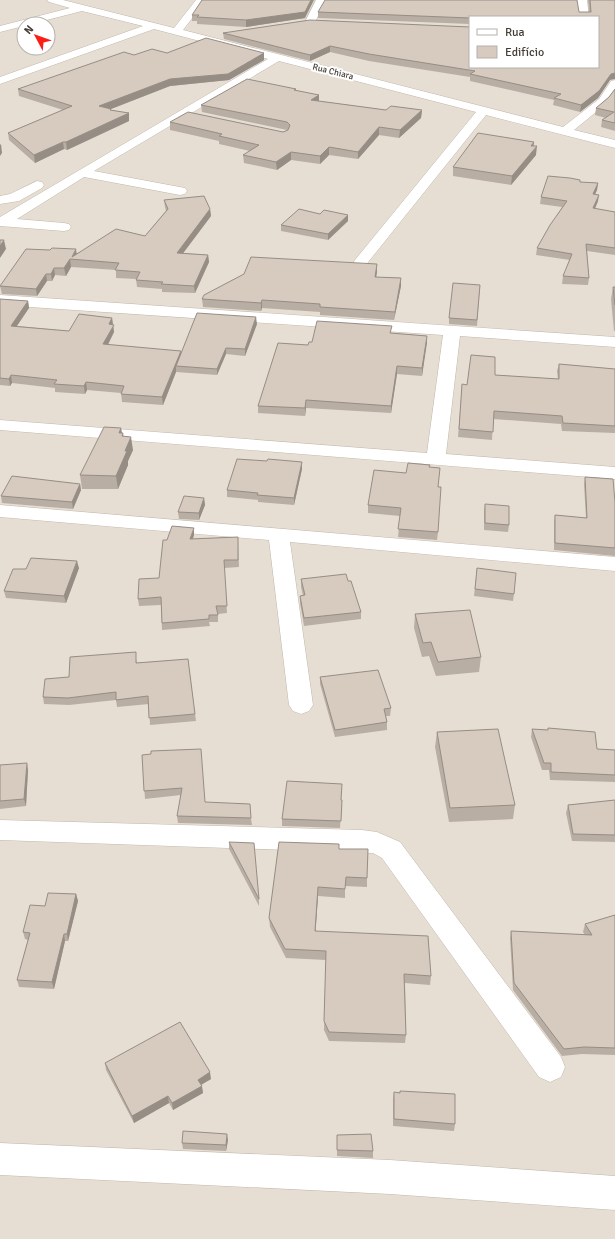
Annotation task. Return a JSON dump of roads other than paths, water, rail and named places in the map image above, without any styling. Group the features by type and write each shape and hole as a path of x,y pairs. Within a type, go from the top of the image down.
{"street":[{"name":"Rua Chiara","path":"52,0 615,144"},
{"path":"176,32 201,0"},
{"path":"322,0 306,22 325,22"},
{"path":"582,0 584,16"},
{"path":"0,29 81,8"},
{"path":"0,81 154,26"},
{"path":"202,38 226,34"},
{"path":"250,60 262,54"},
{"path":"64,227 2,222 82,172 277,58"},
{"path":"152,118 233,70"},
{"path":"565,131 604,101 615,83"},
{"path":"360,263 484,110"},
{"path":"183,113 198,117"},
{"path":"82,172 180,191"},
{"path":"0,200 20,196 45,181"},
{"path":"0,300 615,342"},
{"path":"436,459 452,331"},
{"path":"0,425 615,473"},
{"path":"0,512 279,535 614,566"},
{"path":"279,535 301,705"},
{"path":"0,830 362,841 385,846 391,850 550,1067"},
{"path":"0,1159 390,1177 615,1193"}]}
